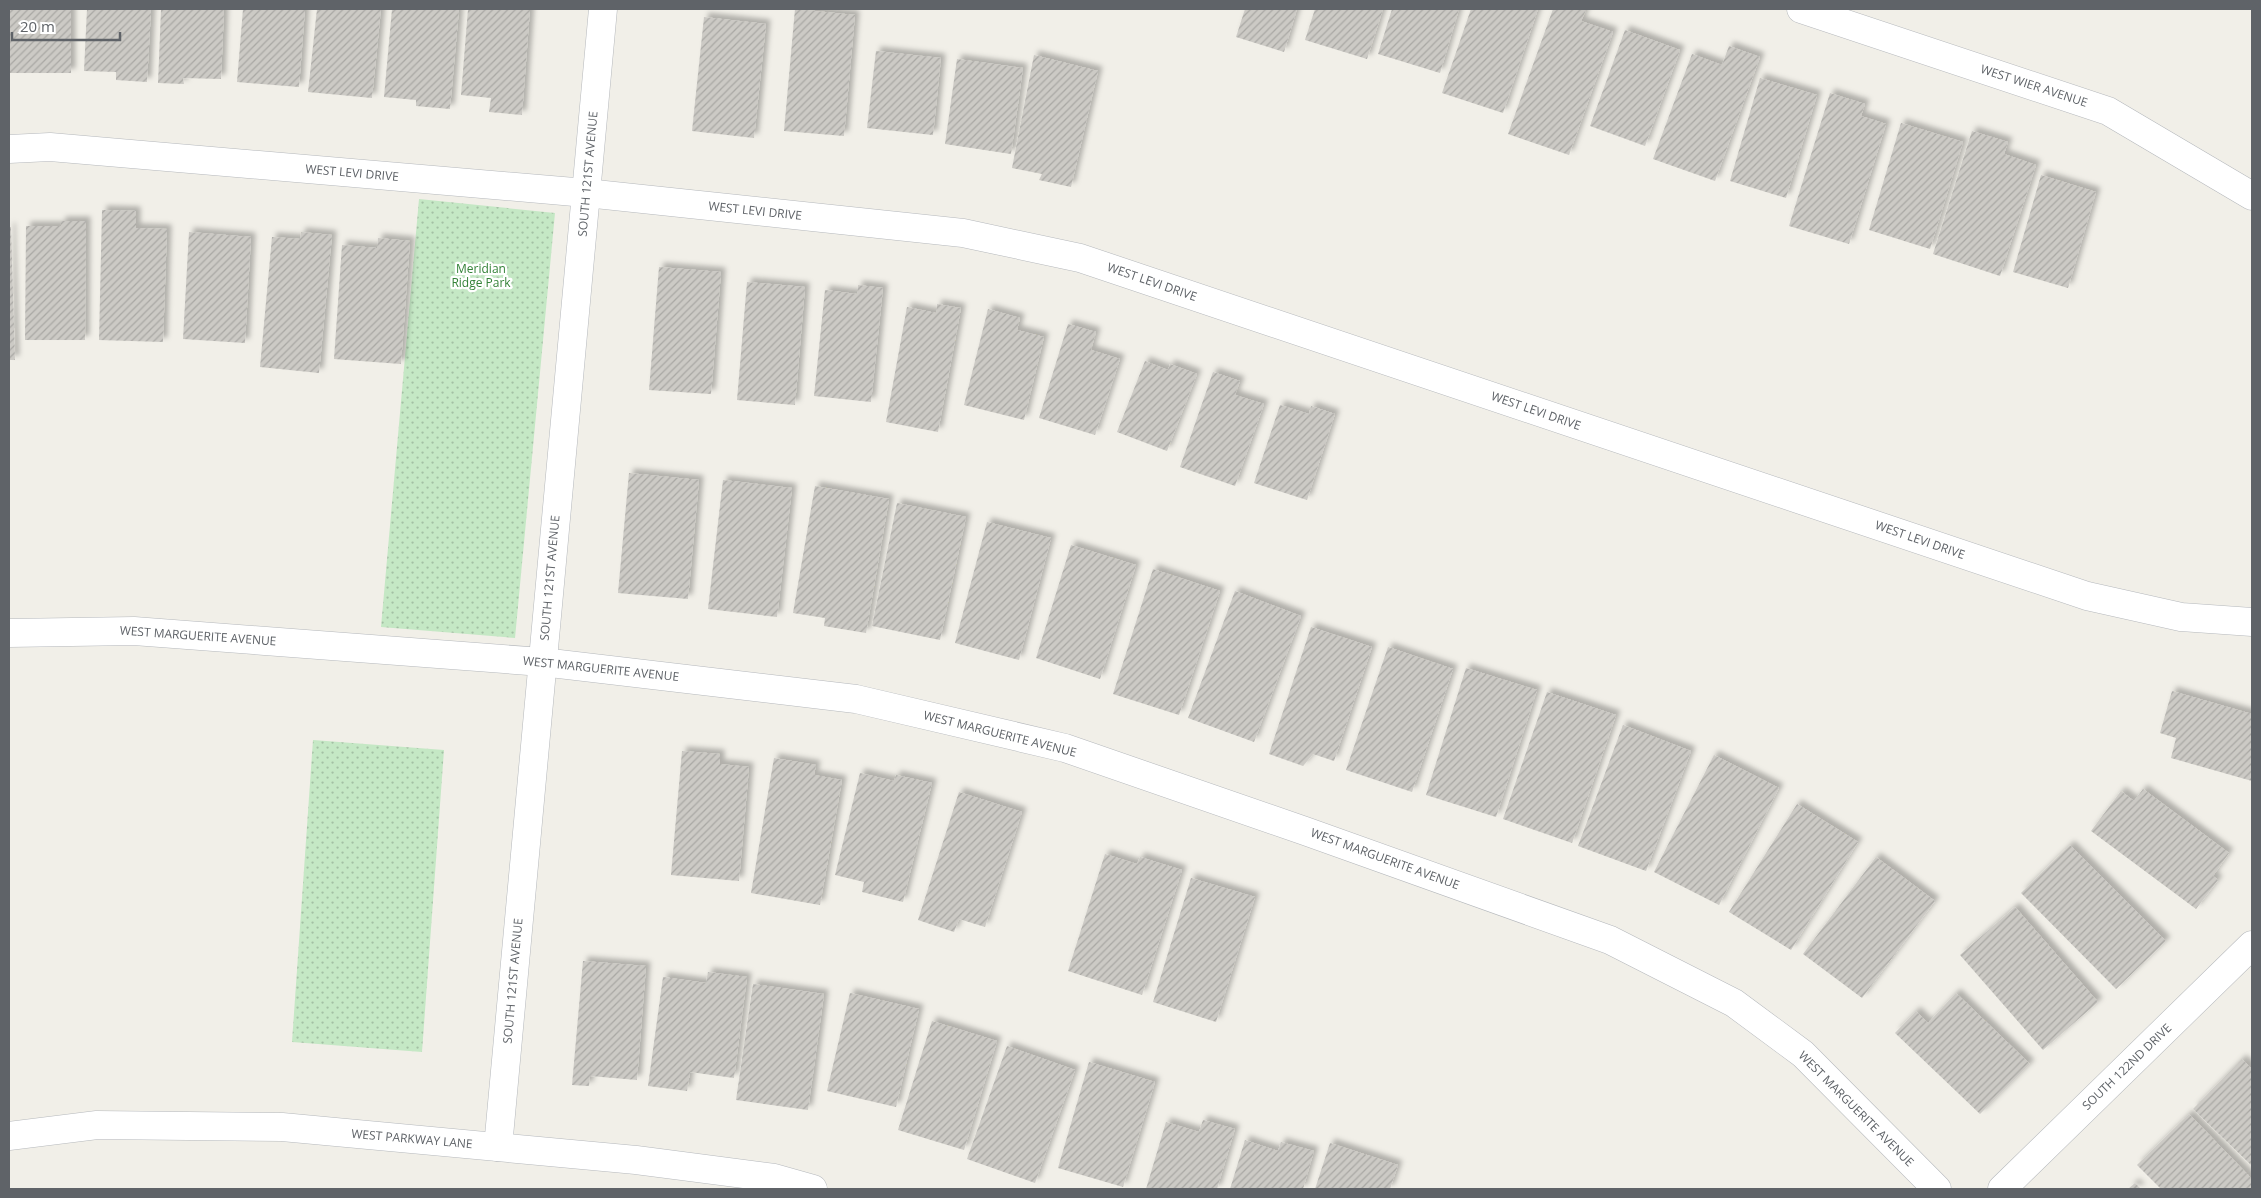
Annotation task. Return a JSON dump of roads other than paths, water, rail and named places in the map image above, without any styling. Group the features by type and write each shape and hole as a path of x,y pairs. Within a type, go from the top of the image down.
{"street":[{"name":"SOUTH 121ST AVENUE","path":"498,1146 603,9"},
{"name":"WEST WIER AVENUE","path":"1802,9 2108,111 2252,196"},
{"name":"WEST LEVI DRIVE","path":"9,148 50,147 586,193 963,233 1080,258 2087,596 2181,616 2252,622"},
{"name":"WEST MARGUERITE AVENUE","path":"9,633 134,630 542,662 856,698 1065,748 1315,834 1610,940 1734,1003 1803,1054 1937,1189"},
{"name":"SOUTH 122ND DRIVE","path":"2002,1189 2252,945"},
{"name":"WEST PARKWAY LANE","path":"9,1136 97,1125 282,1127 636,1160 764,1177 813,1189"}],"park label":[{"name":"Meridian Ridge Park","path":"481,276"}]}
